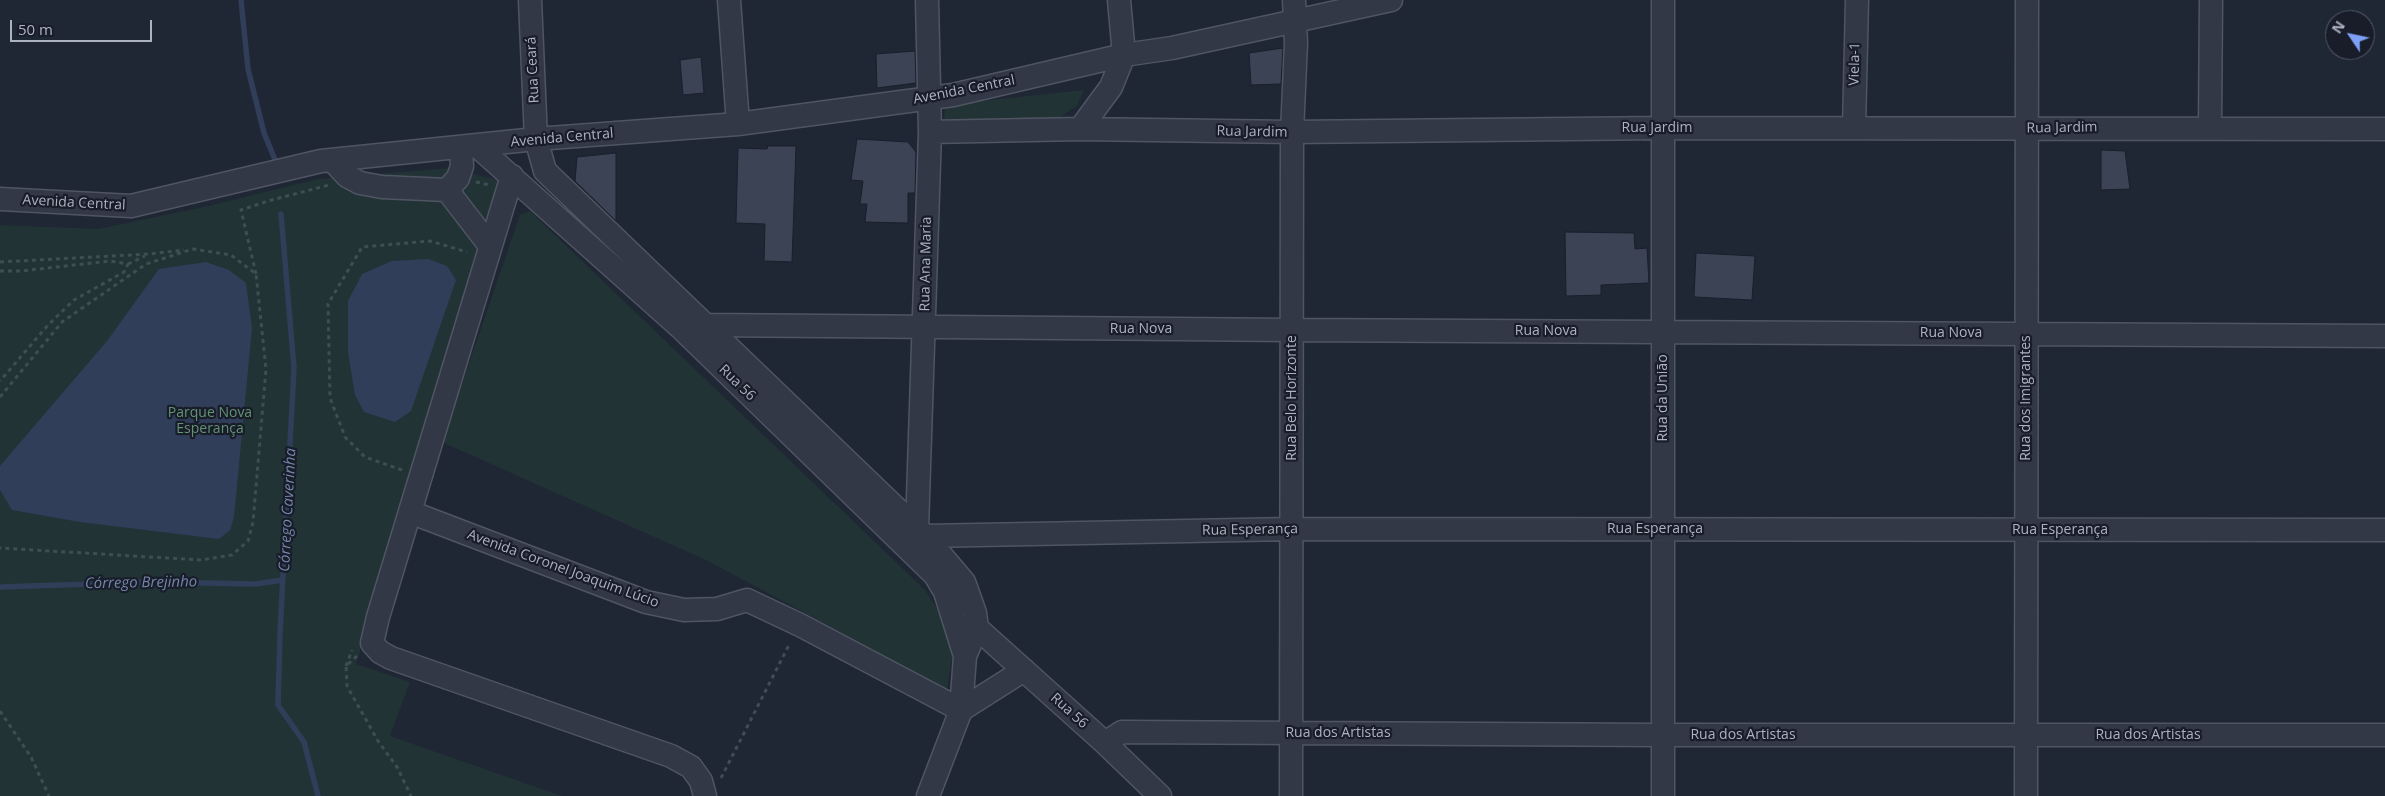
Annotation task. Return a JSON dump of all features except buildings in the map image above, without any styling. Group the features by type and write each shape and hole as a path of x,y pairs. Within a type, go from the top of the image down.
{"street":[{"name":"Rua Ceará","path":"530,0 536,139"},
{"path":"729,0 738,124"},
{"name":"Rua Ana Maria","path":"921,532 930,132 927,0"},
{"path":"1080,129 1111,87 1124,55 1119,0"},
{"name":"Avenida Central","path":"0,200 131,206 327,161 536,139 738,124 953,95 1124,55 1172,48 1295,10 1391,0"},
{"name":"Rua da União","path":"1663,0 1663,796"},
{"name":"Viela-1","path":"1854,128 1856,0"},
{"name":"Rua dos Imigrantes","path":"2026,796 2027,0"},
{"path":"2210,128 2211,0"},
{"name":"Rua Belo Horizonte","path":"1291,796 1292,132 1295,10"},
{"name":"Rua Jardim","path":"930,132 1080,129 1292,132 1663,128 2385,129"},
{"name":"Rua 56","path":"536,139 545,171 708,325 921,532 964,582 975,614 966,627"},
{"name":"Rua 56","path":"469,146 512,176 682,329 935,575 966,627 1024,670 1160,796"},
{"path":"447,190 458,178 469,146"},
{"path":"327,161 360,183 382,187 447,190"},
{"path":"512,176 372,643 380,652 391,658 671,756 691,767 701,781 706,796"},
{"path":"447,190 489,252"},
{"name":"Rua Nova","path":"708,325 925,328 2385,336"},
{"name":"Avenida Coronel Joaquim Lúcio","path":"410,512 646,602 684,610 717,609 746,600 800,625 961,710"},
{"name":"Rua Esperança","path":"921,532 1292,529 2385,530"},
{"path":"928,796 961,710 966,627"},
{"path":"961,710 1024,670"},
{"name":"Rua dos Artistas","path":"1105,743 1122,732 1662,735 2385,735"}],"path":[{"path":"0,548 201,560 232,555 248,541 253,522 266,369 256,274 241,210 293,194"},
{"path":"408,472 365,457 345,437 330,398 328,304 362,248 430,241 489,252"},
{"path":"0,262 149,254 193,249 231,255 256,274"},
{"path":"0,398 62,322 146,264 193,249"},
{"path":"0,271 21,271 110,261 128,264 149,254"},
{"path":"0,381 54,318 74,300 124,272 128,264"},
{"path":"720,779 800,625"},
{"path":"372,643 346,666 347,686 378,742 397,767 411,796"},
{"path":"0,711 31,757 49,796"}],"green space":[{"path":"1084,90 1077,106 1052,122 944,121 945,105"},
{"name":"Parque Nova Esperança","path":"450,168 506,182 356,664 410,682 390,736 562,796 0,796 0,225 98,229 204,207 318,179"},
{"path":"530,211 926,591 945,622 952,657 947,689 708,561 442,442 520,215"}],"water":[{"path":"428,259 447,266 456,280 411,411 395,422 364,412 355,395 348,352 348,301 362,274 392,261"},
{"path":"206,262 229,270 246,283 252,328 234,517 230,530 219,539 80,522 12,510 0,490 0,466 107,341 159,269"}],"waterway":[{"name":"Córrego Caverinha","path":"241,0 248,69 264,133 278,167"},
{"name":"Córrego Caverinha","path":"281,214 294,368 278,705 304,742 318,796"},
{"name":"Córrego Brejinho","path":"0,587 153,582 255,584 283,580"}]}
